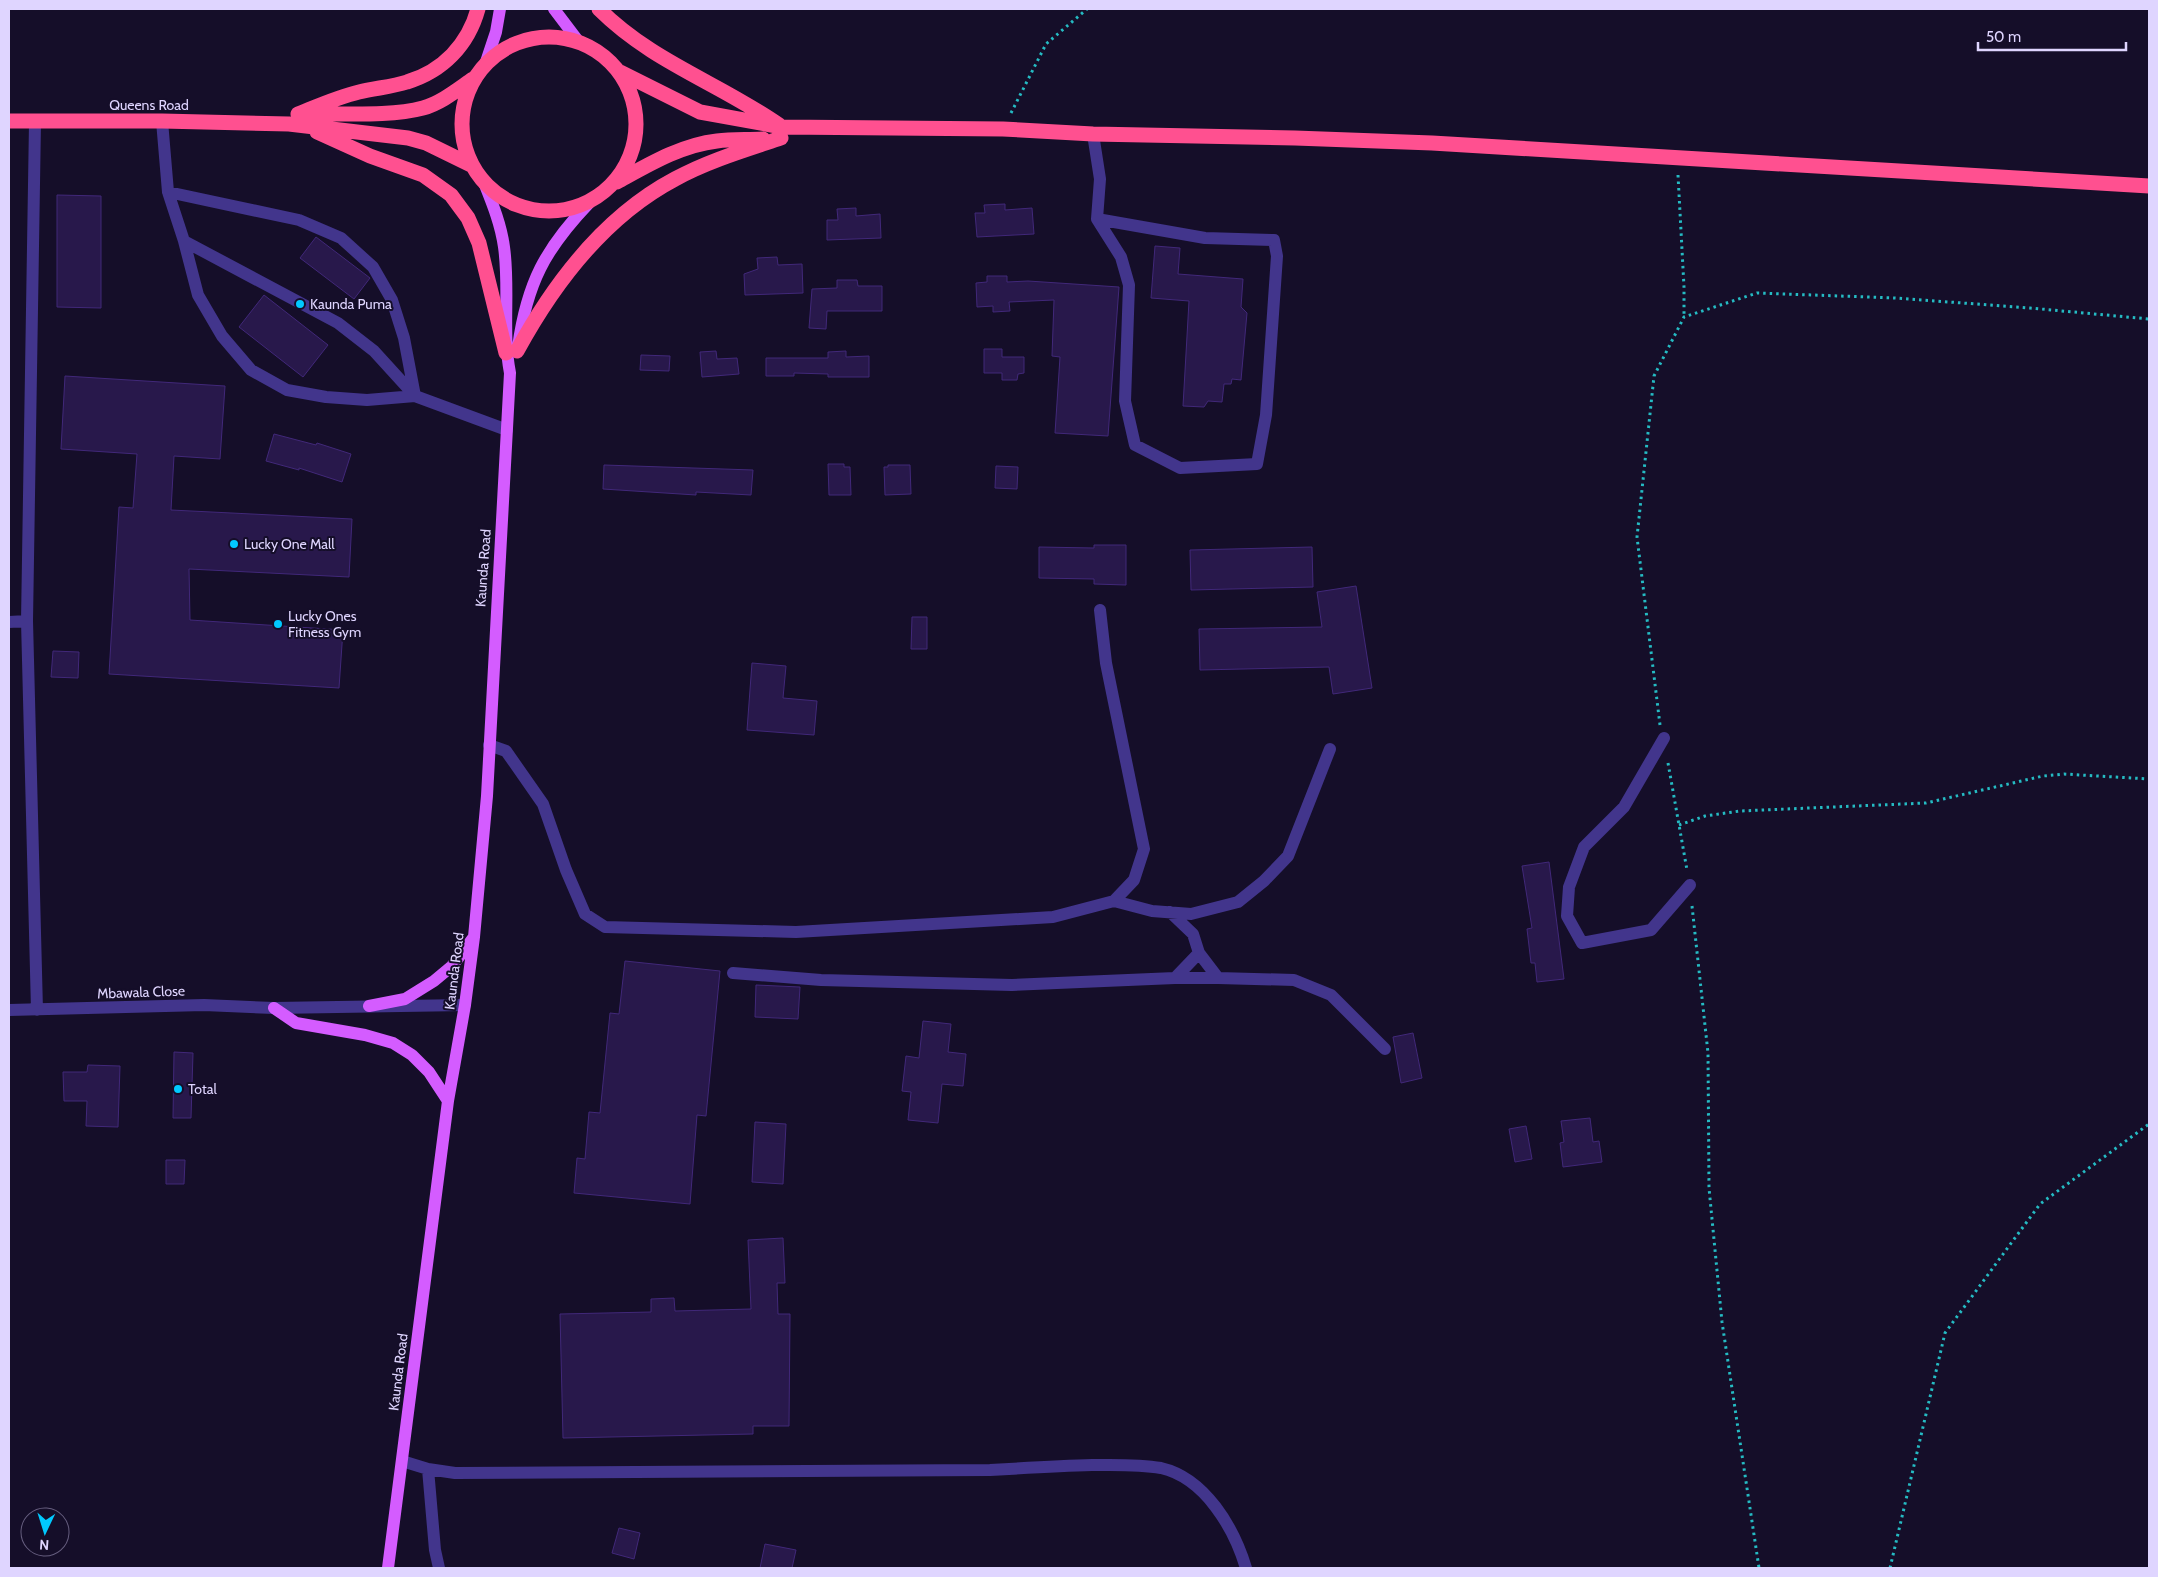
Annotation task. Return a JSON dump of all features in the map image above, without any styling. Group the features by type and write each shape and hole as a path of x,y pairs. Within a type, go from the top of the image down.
{"highway":[{"path":"296,121 330,101 358,92 406,83 434,71 449,60 461,44 475,19 478,9"},
{"path":"599,9 643,47 755,108 782,133"},
{"path":"615,183 631,158 638,129 634,99 620,72 602,54 579,42 554,36 530,38 506,48 486,62 473,79 462,107 462,137 471,165 485,184 507,202 534,211 562,211 589,202 603,194 615,183 657,161 698,145 716,141 841,126 1304,138 2149,186"},
{"path":"620,72 700,112 782,133"},
{"path":"296,121 424,108 444,99 473,79"},
{"name":"Queens Road","path":"9,121 296,121"},
{"path":"296,121 408,138 426,143 471,165"},
{"path":"296,121 370,156 423,175 450,195 468,218 479,243 512,352"},
{"path":"512,352 572,267 619,217 673,180 705,164 782,133"}],"main road":[{"path":"486,62 496,32 500,9"},
{"path":"554,9 579,42"},
{"name":"Kaunda Road","path":"388,1568 448,1101 465,1005 474,937 487,796 512,352 504,248 495,210 485,184"},
{"name":"Kaunda Road","path":"512,352 523,313 545,258 557,238 589,202"},
{"path":"369,1006 406,999 434,981 452,966 474,937"},
{"path":"274,1008 296,1023 392,1043 412,1055 429,1072 448,1101"}],"street":[{"path":"162,121 168,192 184,241 198,296 222,336 251,370 287,390 326,397 366,400 414,396 507,430"},
{"path":"35,122 27,622 37,1010"},
{"path":"1093,134 1100,179 1097,219 1120,257 1129,285 1125,401 1135,445 1180,468 1257,464 1267,405 1277,256 1274,240 1205,238 1097,219"},
{"path":"168,192 299,220 341,238 373,267 392,300 404,338 414,396"},
{"path":"184,241 338,324 374,351 414,396"},
{"path":"1100,610 1106,663 1144,850 1134,880 1114,901"},
{"path":"9,622 27,622"},
{"path":"1664,738 1624,807 1584,847 1569,887 1567,916 1582,943 1651,930 1690,885"},
{"path":"489,745 506,751 543,804 584,914 605,927 796,932 1053,917 1114,901 1152,911 1191,914 1238,902 1264,881 1288,856 1330,749"},
{"path":"1170,912 1193,934 1199,953 1218,978"},
{"path":"1174,978 1199,953"},
{"path":"733,973 821,980 1012,985 1174,978 1294,980 1330,996 1385,1050"},
{"name":"Mbawala Close","path":"9,1010 204,1005 274,1008 465,1005"},
{"path":"402,1461 428,1469 465,1473 990,1470 1050,1466 1129,1465 1162,1469 1186,1479 1205,1495 1227,1524 1246,1568"},
{"path":"428,1469 435,1550 439,1568"}],"path":[{"path":"1003,130 1046,44 1087,9"},
{"path":"1677,158 1684,317 1654,376 1637,537 1664,738 1690,885 1708,1052 1709,1188 1722,1322 1759,1568"},
{"path":"1684,317 1757,293 1905,299 2149,319"},
{"path":"1680,825 1705,816 1740,811 1926,803 2044,776 2064,774 2149,779"},
{"path":"1890,1568 1945,1333 2040,1204 2149,1124"}],"building":[{"path":"57,195 101,196 101,308 57,307"},
{"path":"1005,204 1005,210 1032,208 1034,234 977,237 975,213 985,213 984,205"},
{"path":"856,208 856,216 880,214 881,238 827,240 827,220 838,220 837,209"},
{"path":"316,237 370,278 354,299 300,258"},
{"path":"1155,246 1180,248 1178,274 1243,279 1241,307 1247,313 1241,380 1232,379 1231,384 1224,384 1222,402 1208,401 1204,407 1183,406 1189,301 1151,298"},
{"path":"777,257 778,265 802,264 803,293 745,295 744,274 758,269 757,258"},
{"path":"987,276 1007,276 1007,282 1028,281 1119,287 1108,436 1055,433 1060,357 1052,356 1054,300 1009,302 1010,311 993,312 993,306 977,307 976,283 987,282"},
{"path":"837,280 857,280 858,286 882,286 882,311 827,311 826,329 809,328 812,289 837,288"},
{"path":"264,295 328,345 303,377 239,327"},
{"path":"984,349 1002,349 1002,357 1024,357 1024,373 1018,374 1017,380 1002,380 1002,373 984,373"},
{"path":"716,351 717,359 737,358 739,374 702,377 700,352"},
{"path":"846,351 846,357 869,356 869,377 828,377 828,374 794,373 794,376 766,376 766,358 828,358 828,352"},
{"path":"641,355 670,356 669,371 640,370"},
{"path":"65,376 225,386 220,459 174,456 171,510 352,519 349,577 189,569 190,620 343,630 339,688 109,674 119,507 133,508 137,454 61,449"},
{"path":"274,434 316,445 317,443 351,454 342,482 299,468 299,470 266,461"},
{"path":"828,464 844,464 844,467 850,467 851,495 829,495"},
{"path":"604,465 753,470 751,495 696,492 696,495 603,489"},
{"path":"888,465 910,465 911,494 885,495 884,467 888,467"},
{"path":"996,466 1018,467 1017,489 995,488"},
{"path":"1094,545 1126,545 1126,585 1094,584 1094,579 1039,578 1039,547 1094,548"},
{"path":"1312,547 1313,587 1191,590 1190,550"},
{"path":"1356,586 1372,688 1333,694 1329,667 1200,670 1199,629 1322,627 1317,592"},
{"path":"912,617 927,617 927,649 911,649"},
{"path":"53,651 79,652 78,678 51,677"},
{"path":"752,663 786,666 783,698 817,701 814,735 747,730"},
{"path":"1549,862 1564,979 1537,982 1535,963 1531,963 1527,929 1532,928 1522,866"},
{"path":"625,961 720,971 706,1116 697,1115 690,1204 574,1193 577,1158 585,1159 589,1112 600,1113 610,1013 619,1014"},
{"path":"756,985 800,987 798,1019 755,1017"},
{"path":"923,1021 951,1024 948,1052 966,1054 963,1086 942,1084 938,1123 908,1120 911,1092 902,1091 906,1056 919,1058"},
{"path":"1413,1033 1422,1078 1401,1083 1393,1037"},
{"path":"174,1052 193,1053 191,1118 173,1118"},
{"path":"88,1065 120,1066 118,1127 86,1126 87,1101 64,1101 63,1072 87,1072"},
{"path":"1590,1118 1593,1142 1599,1141 1602,1162 1563,1167 1560,1143 1564,1142 1561,1121"},
{"path":"755,1122 786,1124 783,1184 752,1182"},
{"path":"1526,1126 1532,1159 1515,1162 1509,1129"},
{"path":"166,1160 185,1160 184,1184 166,1184"},
{"path":"783,1238 785,1283 777,1283 778,1314 790,1314 789,1426 753,1426 753,1434 563,1438 560,1314 651,1312 651,1299 674,1298 675,1311 751,1309 748,1240"},
{"path":"619,1528 640,1533 634,1559 612,1553"},
{"path":"765,1544 796,1550 792,1568 760,1568"}],"place":[{"name":"Kaunda Puma","path":"300,304"},
{"name":"Lucky One Mall","path":"234,544"},
{"name":"Lucky Ones Fitness Gym","path":"278,624"},
{"name":"Total","path":"178,1089"}]}
